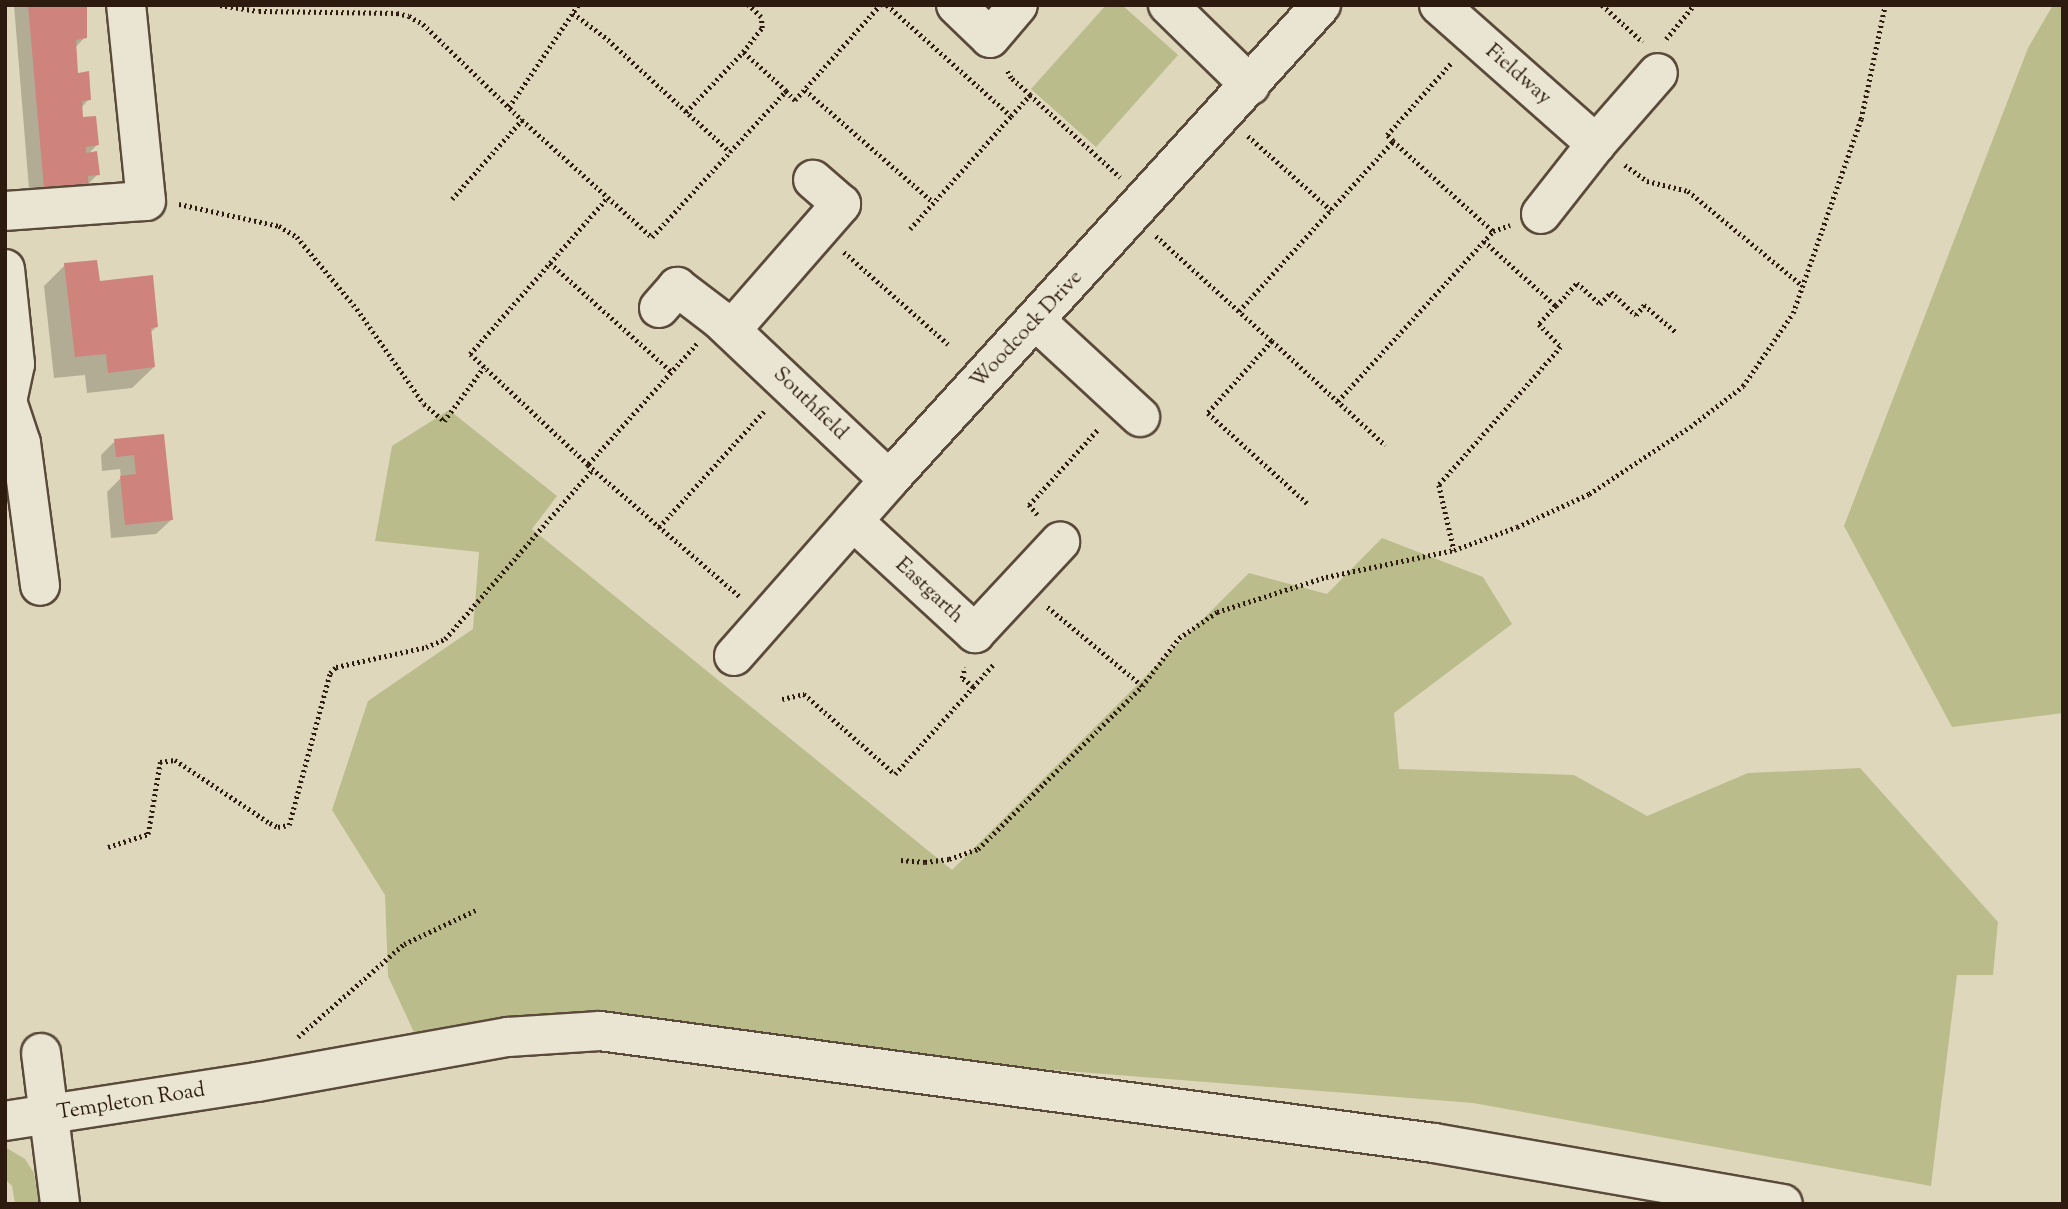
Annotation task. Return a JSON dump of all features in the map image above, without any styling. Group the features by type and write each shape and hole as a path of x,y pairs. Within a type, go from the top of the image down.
{"street":[{"path":"5,211 146,201 126,5"},
{"path":"956,5 990,38 1018,5"},
{"path":"1168,5 1250,85"},
{"name":"Woodcock Drive","path":"734,656 889,480 1321,5"},
{"name":"Fieldway","path":"1439,5 1597,144"},
{"path":"1541,214 1597,144 1656,63"},
{"path":"725,324 819,230 841,204 813,180"},
{"path":"5,269 15,364 6,402 21,443 40,586"},
{"name":"Southfield","path":"659,308 677,287 725,324 889,480"},
{"path":"1035,320 1131,410"},
{"name":"Eastgarth","path":"853,521 988,645 1060,542"},
{"name":"Templeton Road","path":"5,1121 257,1082 508,1037 600,1031 1434,1143 1783,1204"},
{"path":"41,1053 60,1204"}],"path":[{"path":"220,5 259,11 397,13 409,16 423,24 522,120 652,237 786,91"},
{"path":"509,107 578,5"},
{"path":"686,112 743,52 761,28 761,18 748,5"},
{"path":"743,52 795,100 880,5"},
{"path":"1602,5 1656,63 1694,5"},
{"path":"901,860 937,861 978,849 1142,686 1179,638 1217,612 1326,577 1454,550 1517,527 1589,494 1690,427 1743,386 1793,313 1861,119 1885,5"},
{"path":"573,13 730,152"},
{"path":"1474,36 1387,135 1493,231"},
{"path":"805,90 933,202"},
{"path":"1030,95 1239,311 1385,444"},
{"path":"1224,114 1331,210"},
{"path":"910,229 1011,116"},
{"path":"452,199 522,120"},
{"path":"1239,311 1393,141"},
{"path":"1597,144 1647,181 1688,191 1803,286"},
{"path":"608,197 470,354 588,465 766,619"},
{"path":"146,201 185,204 265,223 297,237 356,309 424,404 444,421 484,367"},
{"path":"1338,401 1493,231 1541,214"},
{"path":"819,230 948,344"},
{"path":"1484,241 1556,306"},
{"path":"550,263 672,372"},
{"path":"1454,550 1439,485 1561,347 1539,324 1577,284 1600,304 1611,292 1636,314 1644,305 1676,332"},
{"path":"588,465 672,372 725,324"},
{"path":"1272,341 1208,413 1307,503"},
{"path":"659,527 789,384"},
{"path":"1060,542 1029,506 1131,410"},
{"path":"108,847 148,834 160,762 175,760 270,823 278,827 289,825 330,673 336,667 426,648 445,639 593,469"},
{"path":"1038,616 1048,606 1142,686"},
{"path":"973,687 962,678 988,645"},
{"path":"782,699 804,694 895,774 973,687 988,645"},
{"path":"291,1042 404,944 478,909"}],"green space":[{"path":"1106,5 1122,5 1178,55 1096,147 1031,89"},
{"path":"2053,5 2063,5 2063,713 1952,727 1844,526 2028,48"},
{"path":"449,410 557,496 532,529 952,870 1249,573 1327,594 1382,538 1483,577 1512,624 1394,713 1399,769 1574,775 1647,816 1748,773 1860,768 1998,922 1993,975 1957,975 1931,1186 1473,1103 635,1037 418,1041 388,976 385,895 332,810 368,701 473,629 479,552 375,541 392,446"},
{"path":"5,1147 25,1159 34,1173 39,1204 15,1204 12,1186 5,1179"}],"building":[{"path":"28,5 87,6 87,38 76,40 78,73 89,71 91,100 82,101 83,117 96,116 99,145 86,147 86,153 97,151 100,175 88,176 89,191 45,200"},
{"path":"97,260 100,281 153,275 158,327 151,328 155,367 108,373 106,354 75,357 64,263"},
{"path":"164,434 173,520 125,525 120,476 136,474 134,455 116,457 114,439"}]}
